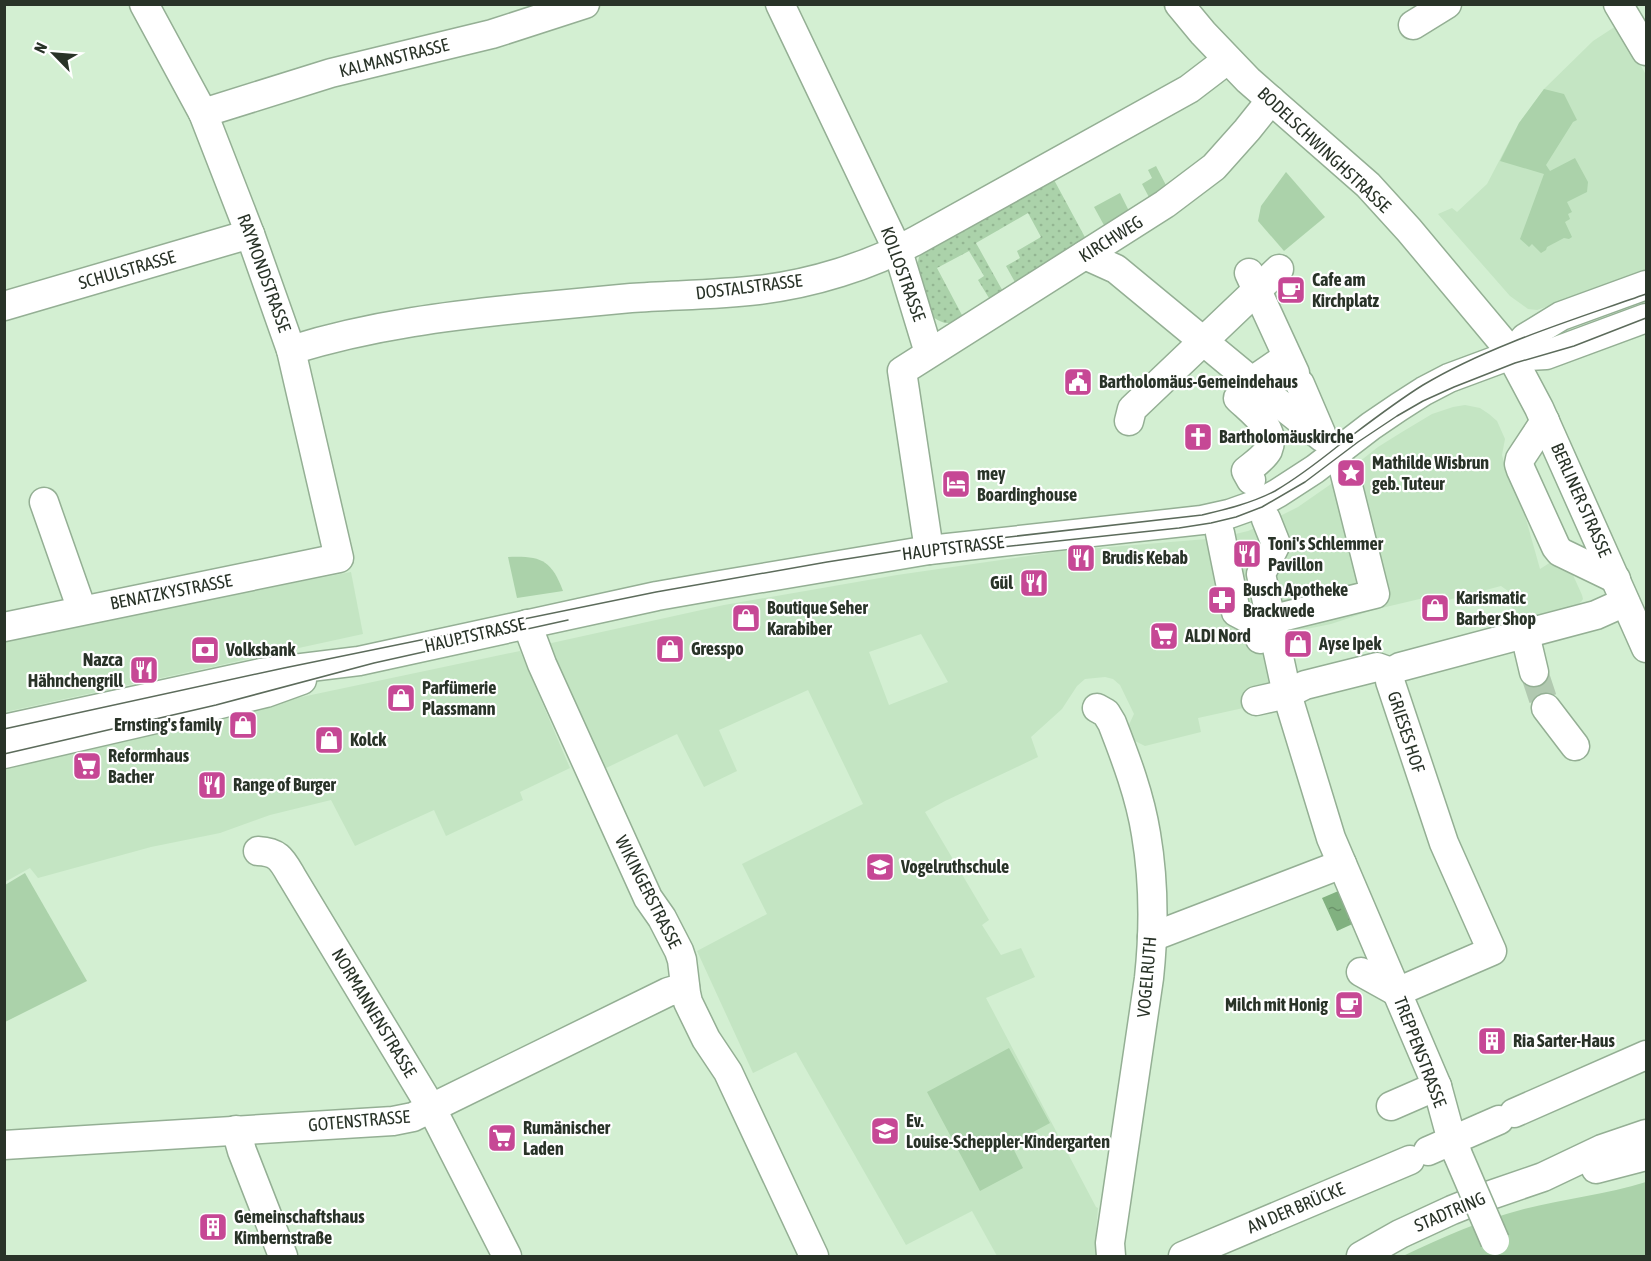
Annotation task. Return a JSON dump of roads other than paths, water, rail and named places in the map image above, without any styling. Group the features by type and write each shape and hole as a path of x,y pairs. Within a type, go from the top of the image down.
{"street":[{"name":"RAYMONDSTRASSE","path":"144,4 203,113 250,234 291,350 339,558"},
{"name":"KALMANSTRASSE","path":"203,113 331,73 492,34 545,10 585,4"},
{"name":"KOLLOSTRASSE","path":"780,4 898,251 929,353"},
{"name":"BODELSCHWINGHSTRASSE","path":"1179,4 1227,60 1348,166 1389,207 1476,309 1511,355"},
{"path":"1413,25 1447,4"},
{"path":"1618,4 1647,51"},
{"name":"DOSTALSTRASSE","path":"291,350 377,328 479,313 630,298 757,290 797,284 850,269 898,251 1189,89 1227,60"},
{"name":"KIRCHWEG","path":"929,353 1165,204 1203,176 1226,155 1271,100"},
{"name":"SCHULSTRASSE","path":"4,306 250,234"},
{"path":"1085,255 1116,268 1323,438 1252,281"},
{"path":"1130,421 1132,409 1204,341 1252,281 1279,269"},
{"name":"HAUPTSTRASSE","path":"1511,355 1526,338 1561,316 1647,285"},
{"name":"HAUPTSTRASSE","path":"4,729 261,673 359,661 657,596 929,550 1202,520 1228,514 1260,503 1278,493 1315,469 1371,426 1434,385 1511,355 1546,355 1647,318"},
{"path":"929,353 902,371 929,550"},
{"name":"BERLINER STRASSE","path":"1511,355 1545,421 1647,648"},
{"path":"1251,480 1246,471 1268,452 1269,441 1266,426 1238,398 1264,391 1294,372"},
{"path":"1545,421 1520,459 1521,470 1560,552 1621,590"},
{"path":"1271,664 1375,594 1344,470"},
{"path":"44,502 82,610"},
{"name":"TREPPENSTRASSE","path":"1266,519 1276,544 1261,574 1271,664 1363,898 1397,992 1437,1086 1437,1152 1495,1241"},
{"path":"1220,533 1236,612 1271,664"},
{"name":"BENATZKYSTRASSE","path":"4,627 339,558"},
{"name":"GRIESES HOF","path":"1397,992 1492,951 1456,872 1430,803 1390,681 1391,672 1400,667 1596,615 1621,590"},
{"name":"WIKINGERSTRASSE","path":"527,624 542,664 648,898 662,918 678,951 688,1002 728,1072 814,1257"},
{"path":"1525,634 1534,672"},
{"name":"HAUPTSTRASSE","path":"4,754 266,693 359,661"},
{"path":"1271,664 1377,666 1391,672"},
{"name":"VOGELRUTH","path":"1097,708 1106,713 1112,723 1142,813 1150,877 1152,937 1143,1024 1110,1243 1111,1257"},
{"path":"1546,708 1575,746"},
{"name":"NORMANNENSTRASSE","path":"258,851 271,852 282,860 432,1109 507,1257"},
{"path":"1152,937 1363,898 1359,966 1397,992"},
{"name":"GOTENSTRASSE","path":"4,1145 393,1121 413,1117 668,992 685,987"},
{"name":"AN DER BRÜCKE","path":"1183,1257 1437,1152 1507,1117 1647,1055"},
{"path":"1391,1106 1437,1086"},
{"path":"236,1130 242,1152 283,1257"},
{"name":"STADTRING","path":"1361,1257 1401,1234 1452,1210 1543,1177 1602,1149 1647,1134"},
{"name":"STADTRING","path":"1543,1177 1599,1168 1647,1156"}],"water":[{"path":"1343,889 1357,922 1337,931 1322,898"}],"tunnel":[{"path":"1534,672 1546,708"}],"tram line":[{"path":"4,729 284,668 656,592 929,546 1202,515 1221,510 1275,491 1307,470 1401,399 1449,371 1532,334 1646,294"},
{"path":"955,552 1179,528 1236,517 1262,507 1305,482 1358,442 1423,401 1515,363 1574,346 1646,318"},
{"path":"4,754 216,705 374,663 568,620"}],"place":[{"name":"Cafe am Kirchplatz","path":"1291,290"},
{"name":"Bartholomäus-Gemeindehaus","path":"1078,382"},
{"name":"Bartholomäuskirche","path":"1198,437"},
{"name":"Mathilde Wisbrun geb. Tuteur","path":"1351,473"},
{"name":"mey Boardinghouse","path":"956,484"},
{"name":"Toni's Schlemmer Pavillon","path":"1247,554"},
{"name":"Brudis Kebab","path":"1081,558"},
{"name":"Gül","path":"1034,583"},
{"name":"Busch Apotheke Brackwede","path":"1222,600"},
{"name":"Karismatic Barber Shop","path":"1435,608"},
{"name":"Boutique Seher Karabiber","path":"746,618"},
{"name":"ALDI Nord","path":"1164,636"},
{"name":"Ayse Ipek","path":"1298,644"},
{"name":"Gresspo","path":"670,649"},
{"name":"Volksbank","path":"205,650"},
{"name":"Nazca Hähnchengrill","path":"144,670"},
{"name":"Parfümerie Plassmann","path":"401,698"},
{"name":"Ernsting's family","path":"243,725"},
{"name":"Kolck","path":"329,740"},
{"name":"Reformhaus Bacher","path":"87,766"},
{"name":"Range of Burger","path":"212,785"},
{"name":"Vogelruthschule","path":"880,867"},
{"name":"Milch mit Honig","path":"1349,1005"},
{"name":"Ria Sarter-Haus","path":"1492,1041"},
{"name":"Ev. Louise-Scheppler-Kindergarten","path":"885,1131"},
{"name":"Rumänischer Laden","path":"502,1138"},
{"name":"Gemeinschaftshaus Kimbernstraße","path":"213,1227"}]}
